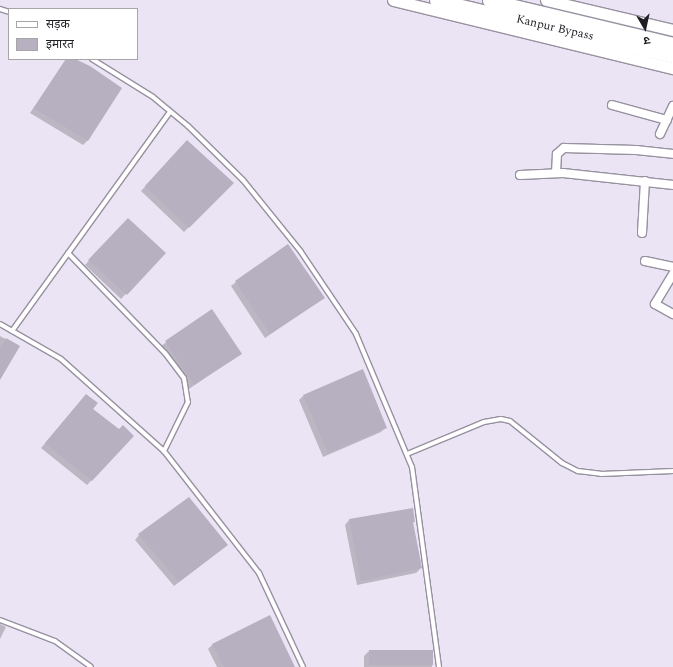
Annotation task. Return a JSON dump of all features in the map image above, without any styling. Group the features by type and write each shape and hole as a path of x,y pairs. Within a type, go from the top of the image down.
{"highway":[{"name":"Kanpur Bypass","path":"436,0 673,56"},
{"name":"Kanpur Bypass","path":"489,0 673,44"}],"main road":[{"path":"393,0 673,68"},
{"path":"546,0 575,3 673,30"}],"street":[{"path":"612,104 670,117"},
{"path":"660,134 670,117 673,106"},
{"path":"556,173 557,154 564,148 636,150 673,154"},
{"path":"520,175 556,173 673,185"},
{"path":"642,233 645,182"},
{"path":"645,261 673,267"},
{"path":"673,274 655,304 673,314"}],"lane":[{"path":"94,60 153,97 243,180 330,292 356,334 407,454 419,509 439,667"},
{"path":"12,331 170,112"},
{"path":"68,253 165,353 184,378 188,402 164,451"},
{"path":"0,324 39,345 71,367 164,451 259,574 304,667"},
{"path":"407,454 484,422 501,419 510,421 562,463 578,471 601,474 673,471"},
{"path":"0,620 55,641 91,667"}],"building":[{"path":"65,60 77,60 90,66 122,88 88,141 34,108"},
{"path":"187,140 234,183 189,228 145,186"},
{"path":"128,218 166,253 127,295 88,260"},
{"path":"288,244 325,298 270,334 235,281"},
{"path":"212,309 242,354 194,385 165,341"},
{"path":"6,338 20,346 0,380 0,349"},
{"path":"363,369 387,428 328,453 303,395"},
{"path":"86,394 98,403 93,409 119,429 123,425 134,436 92,481 45,443"},
{"path":"189,497 228,545 179,582 138,534"},
{"path":"413,508 415,522 413,522 422,568 361,581 349,519"},
{"path":"270,615 295,667 224,667 212,644"},
{"path":"369,650 433,650 433,665 369,665"}]}
